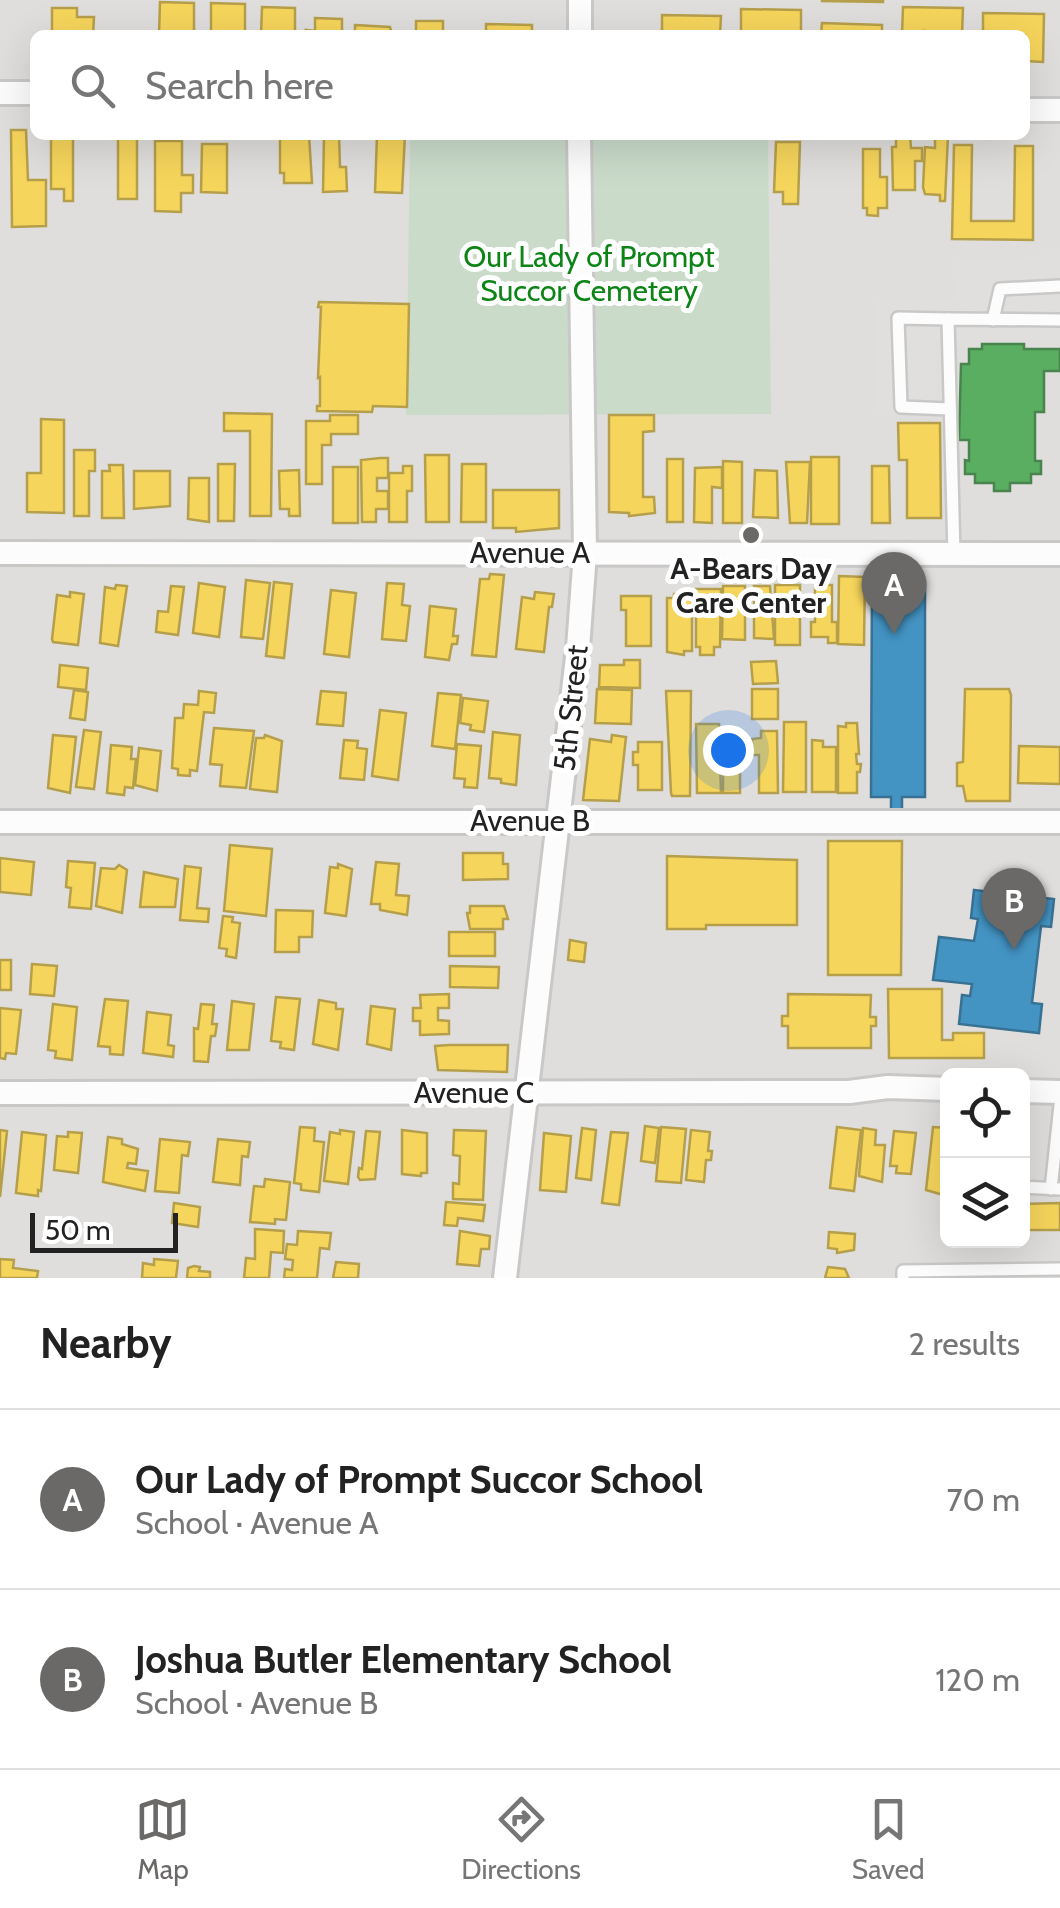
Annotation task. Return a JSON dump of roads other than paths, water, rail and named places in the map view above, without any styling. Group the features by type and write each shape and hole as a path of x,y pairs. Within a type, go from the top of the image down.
{"street":[{"path":"580,0 580,30"},
{"path":"0,92 30,93"},
{"path":"1030,110 1060,110"},
{"name":"5th Street","path":"505,1278 578,648 585,553 580,140"},
{"name":"Avenue A","path":"0,552 1060,554"},
{"name":"Avenue B","path":"0,822 1060,822"},
{"name":"Avenue C","path":"0,1093 940,1089"},
{"path":"1030,1091 1060,1092"}],"lane":[{"path":"993,320 1000,289 1060,286"},
{"path":"950,408 900,407 898,318 1060,320"},
{"path":"948,320 954,554"},
{"path":"1030,1187 1055,1189 1060,1105"},
{"path":"903,1278 903,1271 947,1274 1060,1268"}],"place":[{"name":"A-Bears Day Care Center","path":"751,535"},
{"name":"Our Lady of Prompt Succor School","path":"894,634"},
{"name":"Joshua Butler Elementary School","path":"1014,950"}],"park label":[{"name":"Our Lady of Prompt Succor Cemetery","path":"589,274"}]}
